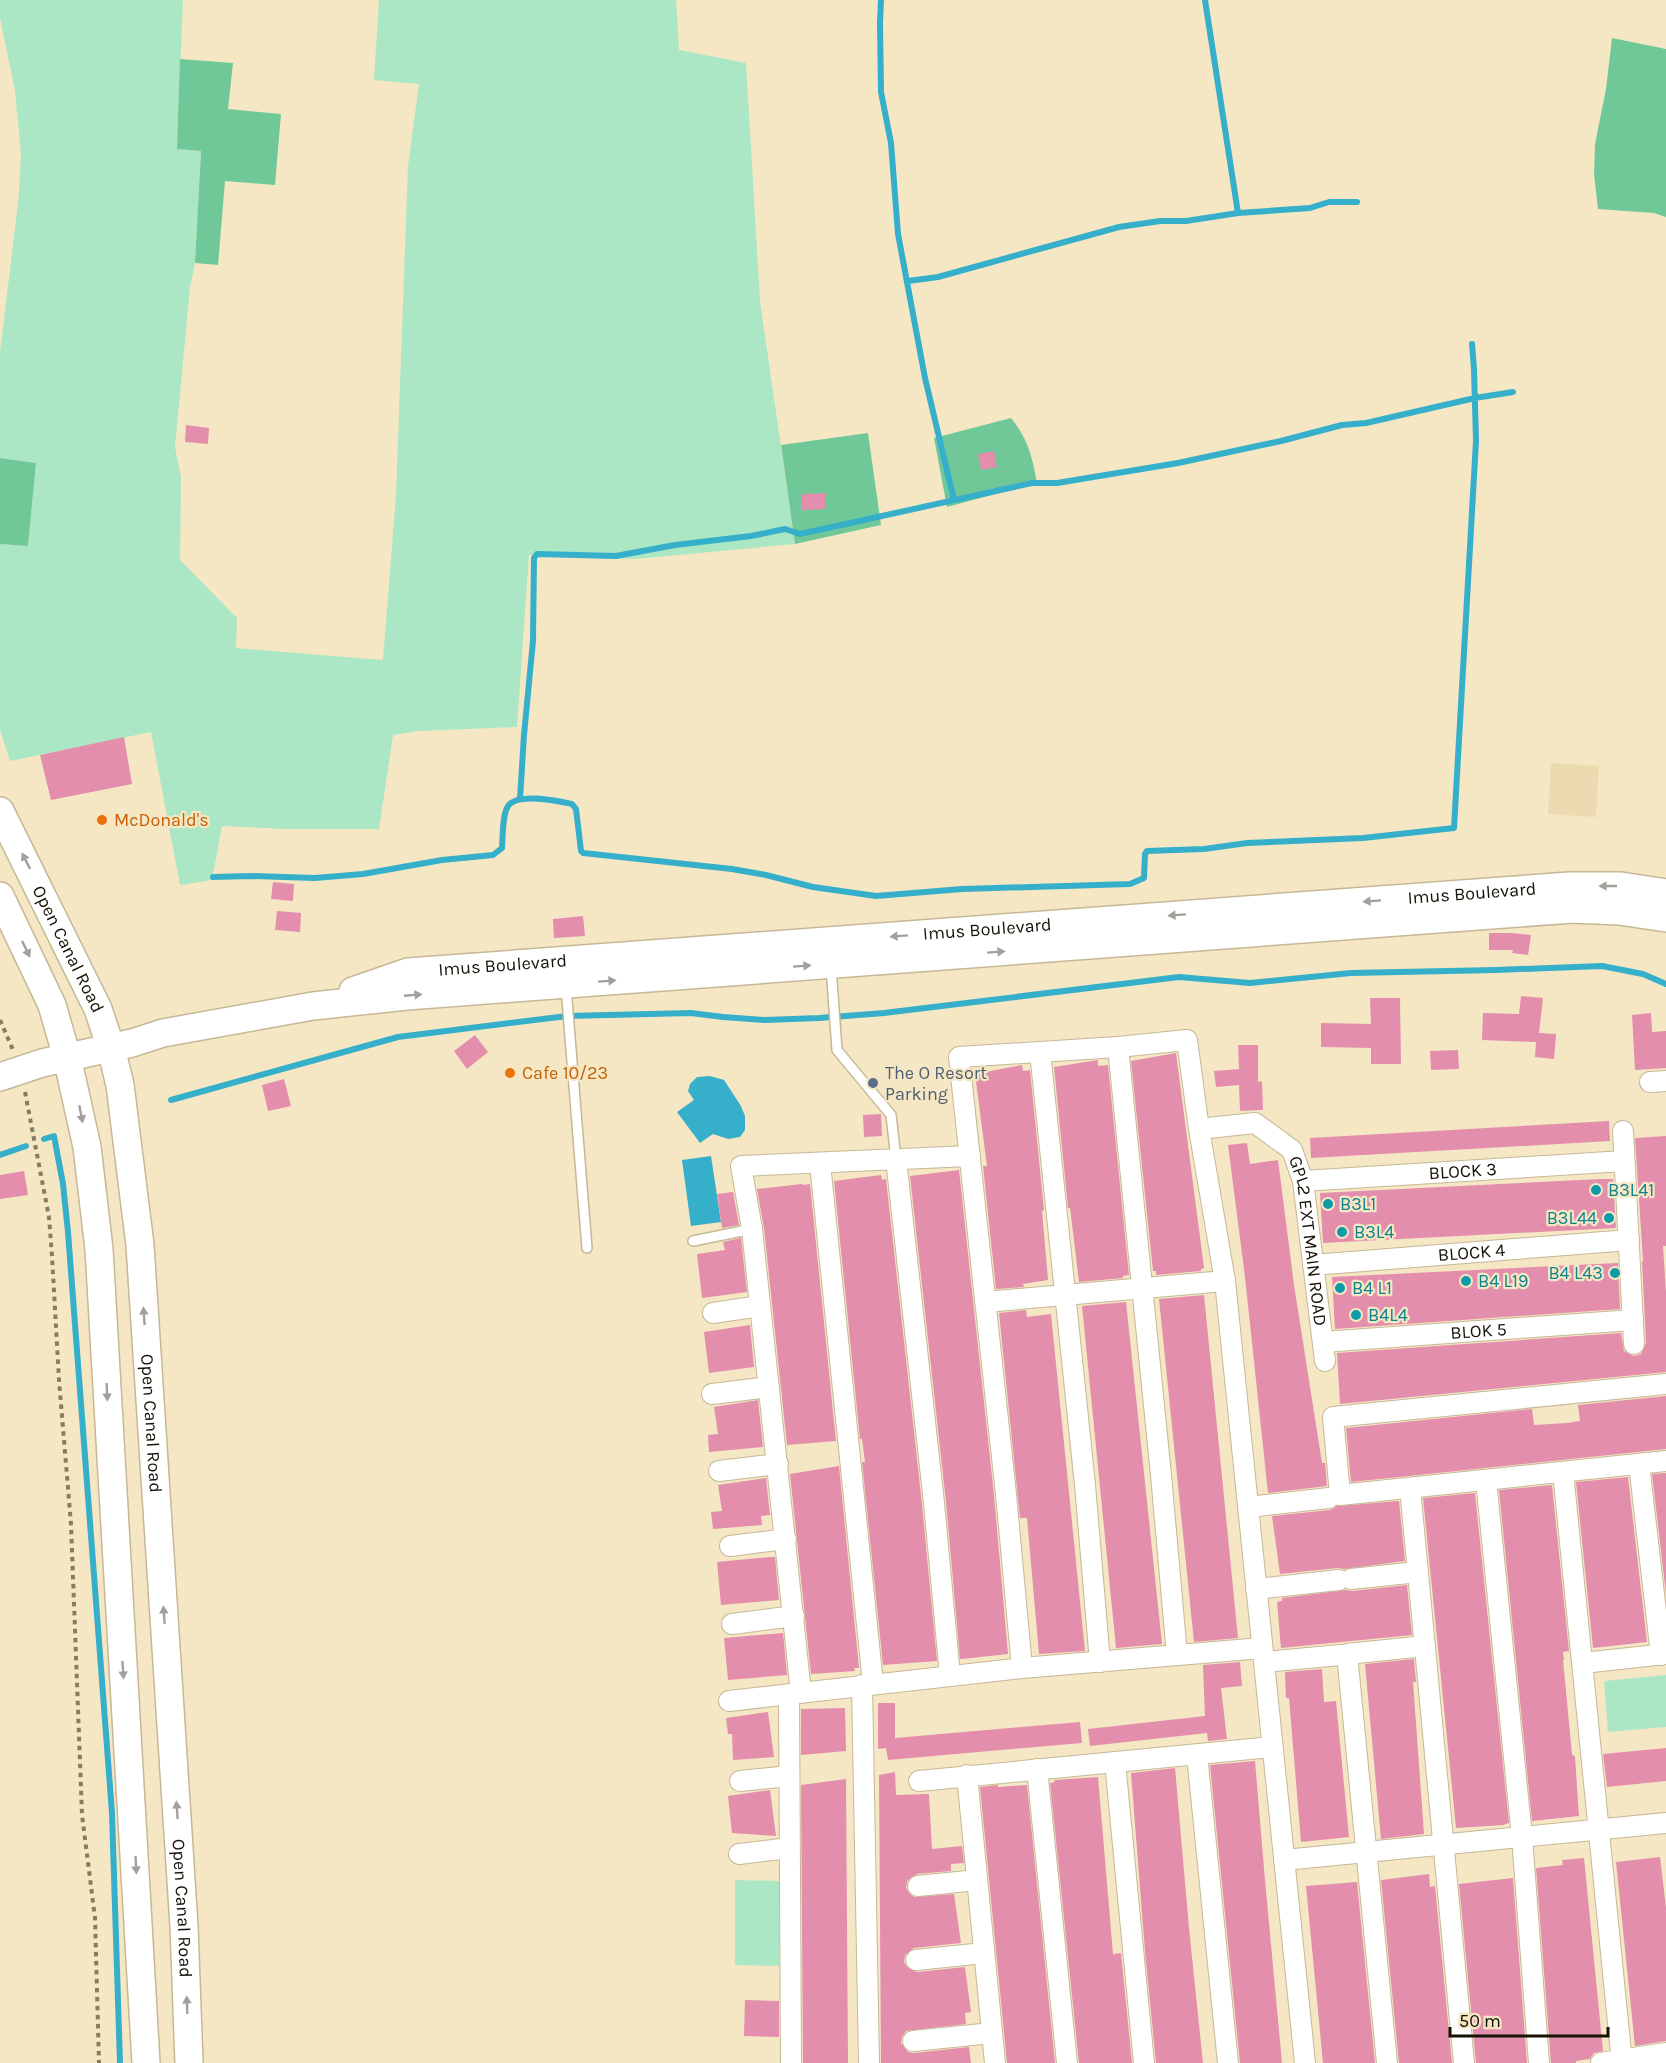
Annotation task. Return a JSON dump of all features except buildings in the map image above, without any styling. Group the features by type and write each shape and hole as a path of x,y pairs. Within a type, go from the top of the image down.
{"main road":[{"name":"Open Canal Road","path":"0,811 90,992 111,1048 120,1085 140,1245 184,1926 189,2063"},
{"name":"Imus Boulevard","path":"10,1074 163,1033 313,1006 408,972 565,983 830,952 1569,886 1621,886 1666,893"},
{"name":"Open Canal Road","path":"0,896 52,1005 68,1057 86,1140 99,1248 146,2063"},
{"name":"Imus Boulevard","path":"830,952 1572,909 1619,911 1666,918"}],"street":[{"path":"1022,1668 959,1057 1118,1047 1187,1040 1199,1129 1225,1281 1305,2063"},
{"path":"1118,1047 1177,1655"},
{"path":"1040,1052 1101,1662"},
{"name":"GPL2 EXT MAIN ROAD","path":"1199,1129 1255,1123 1292,1150 1303,1181 1324,1352"},
{"path":"1623,1131 1634,1344"},
{"path":"791,2063 789,1776 795,1693 794,1616 752,1229 741,1166 970,1156"},
{"path":"896,1160 934,1503 950,1676"},
{"name":"BLOCK 3","path":"1303,1181 1624,1161"},
{"path":"820,1163 867,1685 869,2063"},
{"name":"BLOCK 4","path":"1313,1265 1629,1240"},
{"path":"986,1302 1225,1281"},
{"path":"713,1313 760,1306"},
{"name":"BLOK 5","path":"1324,1352 1633,1320"},
{"path":"1666,1384 1333,1417 1341,1495 1666,1461"},
{"path":"712,1394 769,1387"},
{"path":"718,1471 777,1464"},
{"path":"1582,1663 1664,1655 1639,1464"},
{"path":"1563,1472 1622,2061"},
{"path":"1486,1480 1522,1837 1539,2063"},
{"path":"1410,1488 1464,2063"},
{"path":"1248,1507 1329,1498"},
{"path":"730,1546 786,1539"},
{"path":"1256,1589 1418,1572"},
{"path":"732,1624 794,1616"},
{"path":"1387,2063 1347,1654 1425,1646"},
{"path":"729,1701 1022,1668 1177,1655 1340,1655"},
{"path":"919,1781 1272,1747"},
{"path":"1197,1755 1228,2063"},
{"path":"1115,1762 1144,2063"},
{"path":"1037,1769 1067,2063"},
{"path":"967,1775 995,2063"},
{"path":"740,1781 789,1776"},
{"path":"1284,1860 1666,1823"},
{"path":"739,1854 789,1848"},
{"path":"918,1886 977,1880"},
{"path":"916,1960 984,1953"},
{"path":"914,2041 992,2033"},
{"path":"1601,2063 1666,2053"}],"lane":[{"path":"830,952 837,1050 891,1115 896,1160"},
{"path":"565,983 571,1025 587,1248"},
{"path":"693,1241 752,1229"}],"path":[{"path":"0,1020 10,1074 42,1179 51,1246 71,1524 82,1815 95,1918 99,2063"}],"shaded area":[{"path":"1551,763 1599,766 1596,817 1548,814"}],"green space":[{"path":"0,0 183,0 177,149 201,151 195,263 190,288 175,447 181,477 180,560 237,618 236,648 383,660 396,495 408,166 419,84 374,80 379,0 676,0 679,50 746,63 760,301 795,544 635,559 529,555 517,727 420,731 393,735 379,829 222,826 212,880 180,885 151,732 10,761 0,730 0,544 28,546 36,463 0,458 0,353 19,194 21,154 15,91 0,18"},
{"path":"1612,38 1666,49 1666,217 1654,213 1598,209 1594,174 1595,144 1606,89"},
{"path":"180,59 233,63 228,109 281,114 275,185 225,181 218,265 195,263 201,151 177,149"},
{"path":"1011,418 1022,433 1028,448 1037,483 947,507 934,438"},
{"path":"868,433 881,525 795,544 781,445"},
{"path":"0,458 36,463 28,546 0,544"},
{"path":"1666,1675 1666,1727 1608,1732 1604,1681"},
{"path":"735,1880 779,1881 779,1966 735,1965"}],"water":[{"path":"710,1076 724,1080 741,1106 745,1116 745,1130 740,1137 728,1139 713,1134 700,1143 677,1112 694,1100 688,1091 690,1084 697,1077"},
{"path":"711,1156 721,1222 691,1226 682,1160"}],"waterway":[{"path":"881,0 881,92 891,143 898,234 925,378 954,500"},
{"path":"1205,0 1238,213"},
{"path":"908,281 938,277 1119,227 1160,221 1186,221 1238,213 1310,208 1329,202 1357,202"},
{"path":"213,877 315,878 363,874 442,860 493,855 502,848 504,821 508,806 520,799 529,798 572,804 576,809 583,853 732,869 813,887 876,896 962,889 1130,884 1144,878 1147,851 1204,849 1247,843 1363,838 1454,828 1476,441 1472,344"},
{"path":"520,799 533,641 534,558 537,554 616,556 785,529 800,534 1032,483 1057,483 1178,463 1281,441 1342,425 1366,423 1475,398 1513,392"},
{"path":"171,1100 398,1037 567,1016 691,1013 765,1020 819,1018 884,1013 1179,977 1250,983 1351,973 1602,966 1643,974 1666,984"},
{"path":"44,1139 54,1136 63,1184 68,1232 112,1813 120,2063"},
{"path":"0,1155 26,1146"}],"place":[{"name":"McDonald's","path":"102,820"},
{"name":"Cafe 10/23","path":"510,1073"},
{"name":"The O Resort Parking","path":"873,1083"},
{"name":"B3L41","path":"1596,1190"},
{"name":"B3L1","path":"1328,1204"},
{"name":"B3L44","path":"1609,1218"},
{"name":"B3L4","path":"1342,1232"},
{"name":"B4 L43","path":"1615,1273"},
{"name":"B4 L19","path":"1466,1281"},
{"name":"B4 L1","path":"1340,1288"},
{"name":"B4L4","path":"1356,1315"}]}
